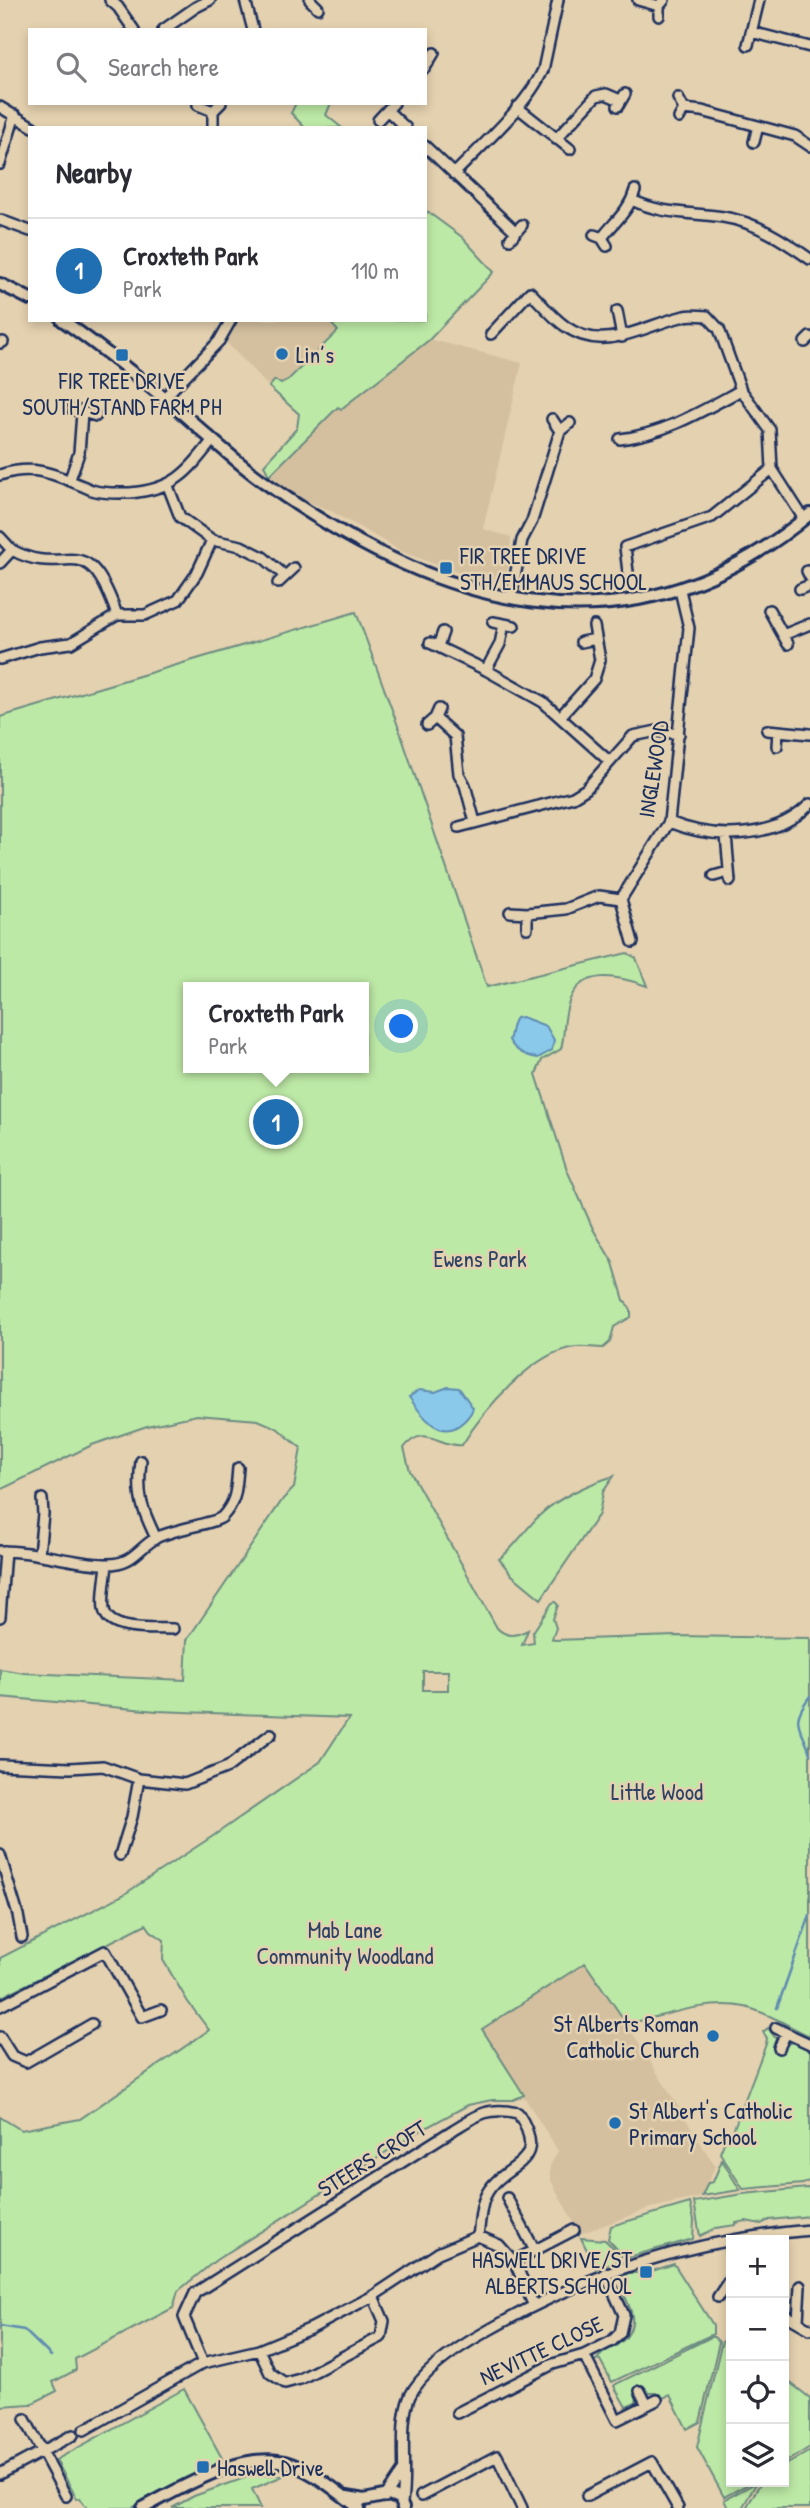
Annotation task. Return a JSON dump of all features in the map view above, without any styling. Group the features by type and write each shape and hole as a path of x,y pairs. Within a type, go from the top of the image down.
{"street":[{"path":"110,0 118,6 133,28"},
{"path":"166,28 210,0"},
{"path":"245,0 252,28"},
{"path":"310,0 318,8"},
{"path":"454,174 532,91 543,70 558,0"},
{"path":"638,0 661,7"},
{"path":"748,45 759,0"},
{"path":"751,32 810,47"},
{"path":"427,64 434,51"},
{"path":"556,139 596,96 606,94 621,100"},
{"path":"678,99 684,109"},
{"path":"198,105 213,111"},
{"path":"213,126 213,111 219,105"},
{"path":"0,107 32,126"},
{"path":"378,120 391,107 405,126"},
{"path":"517,107 570,149"},
{"path":"679,118 684,109"},
{"path":"684,109 702,111 795,136 810,146"},
{"path":"0,164 15,115"},
{"path":"754,142 758,126"},
{"path":"427,148 516,232"},
{"path":"601,240 632,200 635,190"},
{"path":"632,200 667,213 724,217 772,232 810,259"},
{"path":"0,220 28,229"},
{"path":"0,284 28,298"},
{"path":"65,322 164,398 212,441 292,501 375,552 452,584 511,598 593,605 645,599 681,590 707,579 760,552 807,517 772,468 770,430 741,390 719,329 707,316 687,315 622,337 593,337 566,327 530,292 491,334"},
{"path":"617,311 622,337"},
{"path":"164,398 219,341 230,322"},
{"path":"620,439 644,436 683,421 741,390"},
{"path":"72,409 96,416"},
{"path":"69,479 79,453 82,413"},
{"path":"552,419 560,431"},
{"path":"511,598 522,540 532,520 560,431 569,423"},
{"path":"0,474 21,469 40,470 69,479 96,492 148,491 167,486 187,471 212,441"},
{"path":"628,572 625,547 712,517 772,468"},
{"path":"167,486 180,517 212,540 241,546 263,557 281,579 293,568"},
{"path":"0,537 12,550 32,558 70,558 91,565 108,589 117,615"},
{"path":"0,659 71,643 117,615 145,615 178,600 197,573 212,540"},
{"path":"0,563 12,550"},
{"path":"800,589 810,585"},
{"name":"INGLEWOOD","path":"621,899 669,822 689,628 681,590"},
{"path":"769,610 785,640 810,624"},
{"path":"486,670 509,625 493,622"},
{"path":"560,717 594,679 600,660 594,626"},
{"path":"443,632 434,645 543,702 609,761"},
{"path":"581,642 596,639"},
{"path":"434,717 455,736 459,774 465,785 475,822"},
{"path":"767,730 810,734"},
{"path":"777,746 779,731"},
{"path":"459,827 573,797 586,789 633,736 657,732 679,734"},
{"path":"669,822 696,832 726,835 768,828 797,817 810,804"},
{"path":"714,876 729,876 726,835"},
{"path":"509,912 566,909 599,896 621,899 631,927 633,942"},
{"path":"527,913 527,928"},
{"path":"141,1461 141,1507 156,1538"},
{"path":"0,1618 3,1551 107,1564 131,1560 156,1538 191,1525 219,1520 234,1502 239,1468"},
{"path":"39,1554 42,1499"},
{"path":"107,1564 104,1610 109,1620 123,1627 173,1629"},
{"path":"0,1765 70,1768 103,1766 139,1779 185,1784 228,1767 271,1734"},
{"path":"120,1855 132,1817 139,1779"},
{"path":"0,1855 22,1937"},
{"path":"0,2006 105,1951 142,2017 161,2010"},
{"path":"0,2038 12,2056 26,2062 92,2024"},
{"path":"776,2028 810,2044"},
{"path":"779,2048 786,2033"},
{"name":"STEERS CROFT","path":"203,2363 184,2318 195,2293 453,2130 487,2110 502,2109 517,2113 528,2130 530,2146 523,2161 500,2179 485,2197 478,2236"},
{"path":"507,2198 534,2249"},
{"path":"513,2261 574,2230"},
{"path":"403,2506 407,2406 415,2388 463,2345 533,2304 635,2262 713,2243 810,2230"},
{"path":"85,2430 203,2363 259,2350 312,2328 373,2296 438,2253 478,2236 499,2245 513,2261 533,2304"},
{"name":"NEVITTE CLOSE","path":"457,2413 553,2364 584,2355 612,2341 620,2333 624,2323 622,2307 605,2273"},
{"path":"718,2297 726,2281"},
{"path":"798,2321 800,2286"},
{"path":"259,2350 270,2373 285,2383 300,2379 381,2337 384,2321 373,2296"},
{"path":"789,2316 810,2329"},
{"path":"584,2355 617,2420 657,2400"},
{"path":"640,2391 647,2405"},
{"path":"25,2419 66,2496"},
{"path":"0,2474 74,2435"},
{"path":"421,2496 497,2456 522,2508"},
{"path":"143,2508 232,2466 265,2460 276,2460 302,2469 359,2508"},
{"path":"587,2496 652,2462 678,2508"},
{"path":"382,2501 403,2470"},
{"path":"344,2496 382,2501 393,2496 403,2506"}],"shaded area":[{"path":"235,322 330,322 338,330 289,379 281,384 275,380 269,387 227,343 227,337"},
{"path":"429,339 522,363 483,529 511,537 507,578 495,583 403,552 329,510 303,500 269,476 338,406 341,409"},
{"name":"St Albert's Catholic Primary School","path":"586,1963 715,2166 701,2197 650,2208 580,2234 550,2179 550,2166 558,2151 482,2029"}],"green space":[{"path":"295,105 330,105 326,115 340,126 303,126 291,113"},
{"path":"427,211 462,237 494,272 429,340 341,409 338,407 269,476 264,465 297,428 299,414 269,387 275,380 281,384 289,379 338,331 330,322 427,322"},
{"path":"356,612 487,987 627,953 636,958 647,986 613,977 590,979 581,984 568,1005 561,1049 542,1060 536,1074 567,1170 593,1229 613,1263 624,1300 631,1310 631,1317 614,1327 610,1342 603,1348 579,1347 560,1351 527,1371 496,1400 462,1445 425,1436 411,1441 404,1448 410,1471 497,1628 512,1635 528,1630 522,1645 534,1643 533,1632 555,1602 558,1605 553,1619 556,1628 552,1639 554,1640 676,1636 810,1638 810,2036 762,2012 731,2005 701,2007 627,2024 585,1963 482,2029 524,2095 513,2100 492,2100 468,2105 416,2133 216,2260 178,2291 173,2308 75,2359 76,2370 53,2382 57,2391 31,2404 0,2406 0,2117 21,2130 80,2119 209,2030 188,2002 163,1960 164,1940 146,1924 0,1998 0,1958 123,1895 213,1836 320,1762 349,1718 157,1711 0,1697 0,1669 24,1673 185,1680 187,1640 283,1499 294,1488 301,1448 277,1428 258,1420 197,1415 147,1426 92,1445 0,1490 0,717","holes":["423,1671 448,1671 448,1690 423,1690"]},
{"path":"614,1476 603,1492 599,1514 541,1599 512,1575 499,1559 535,1520 555,1503"},
{"path":"768,2028 776,2039 774,2047 782,2050 795,2042 810,2047 810,2180 803,2184 743,2189 720,2153 726,2138 731,2136 766,2044 767,2038 763,2032"},
{"path":"722,2160 740,2190 702,2196 708,2183 713,2182"},
{"path":"808,2188 810,2216 769,2220 761,2224 746,2221 716,2228 700,2236 694,2202"},
{"path":"690,2203 694,2220 693,2239 625,2258 608,2239 611,2226"},
{"path":"581,2238 605,2240 621,2256 616,2258 617,2261 596,2269"},
{"path":"674,2264 713,2325 713,2334 612,2382 600,2360 596,2361 621,2342 630,2331 632,2316 623,2289 623,2278 628,2273 646,2273"},
{"path":"711,2337 719,2342 700,2422 687,2429 670,2395 660,2399 656,2393 648,2393 642,2385 635,2389 636,2403 626,2407 614,2386 616,2384"},
{"path":"726,2340 726,2487 743,2487 724,2497 697,2447 722,2342"},
{"path":"789,2382 810,2398 810,2447 789,2460"},
{"path":"184,2389 223,2460 132,2508 87,2508 80,2498 77,2499 56,2460"},
{"path":"810,2451 810,2508 746,2508 758,2487 789,2487 789,2463"},
{"path":"253,2475 285,2475 252,2489 261,2508 172,2508 194,2496"},
{"path":"748,2487 754,2487 742,2508 728,2508 724,2500"}],"water":[{"path":"522,1017 546,1026 554,1040 552,1050 538,1058 525,1055 514,1048 509,1040 512,1026 516,1018"},
{"path":"448,1387 459,1388 473,1408 463,1422 455,1428 447,1429 432,1424 409,1397 419,1390 435,1392"}],"waterway":[{"path":"810,1696 798,1719 810,1754"},
{"path":"777,2008 810,1915"},
{"path":"0,2326 24,2330 51,2356"}],"place":[{"name":"Lin’s","path":"282,354"},
{"name":"FIR TREE DRIVE SOUTH/STAND FARM PH","path":"122,355"},
{"name":"FIR TREE DRIVE STH/EMMAUS SCHOOL","path":"446,568"},
{"name":"Croxteth Park","path":"276,1122"},
{"name":"St Alberts Roman Catholic Church","path":"713,2036"},
{"name":"St Albert's Catholic Primary School","path":"615,2123"},
{"name":"HASWELL DRIVE/ST ALBERTS SCHOOL","path":"646,2272"},
{"name":"Haswell Drive","path":"203,2467"}],"park label":[{"name":"Ewens Park","path":"480,1258"},
{"name":"Little Wood","path":"657,1791"},
{"name":"Mab Lane Community Woodland","path":"345,1942"}]}
